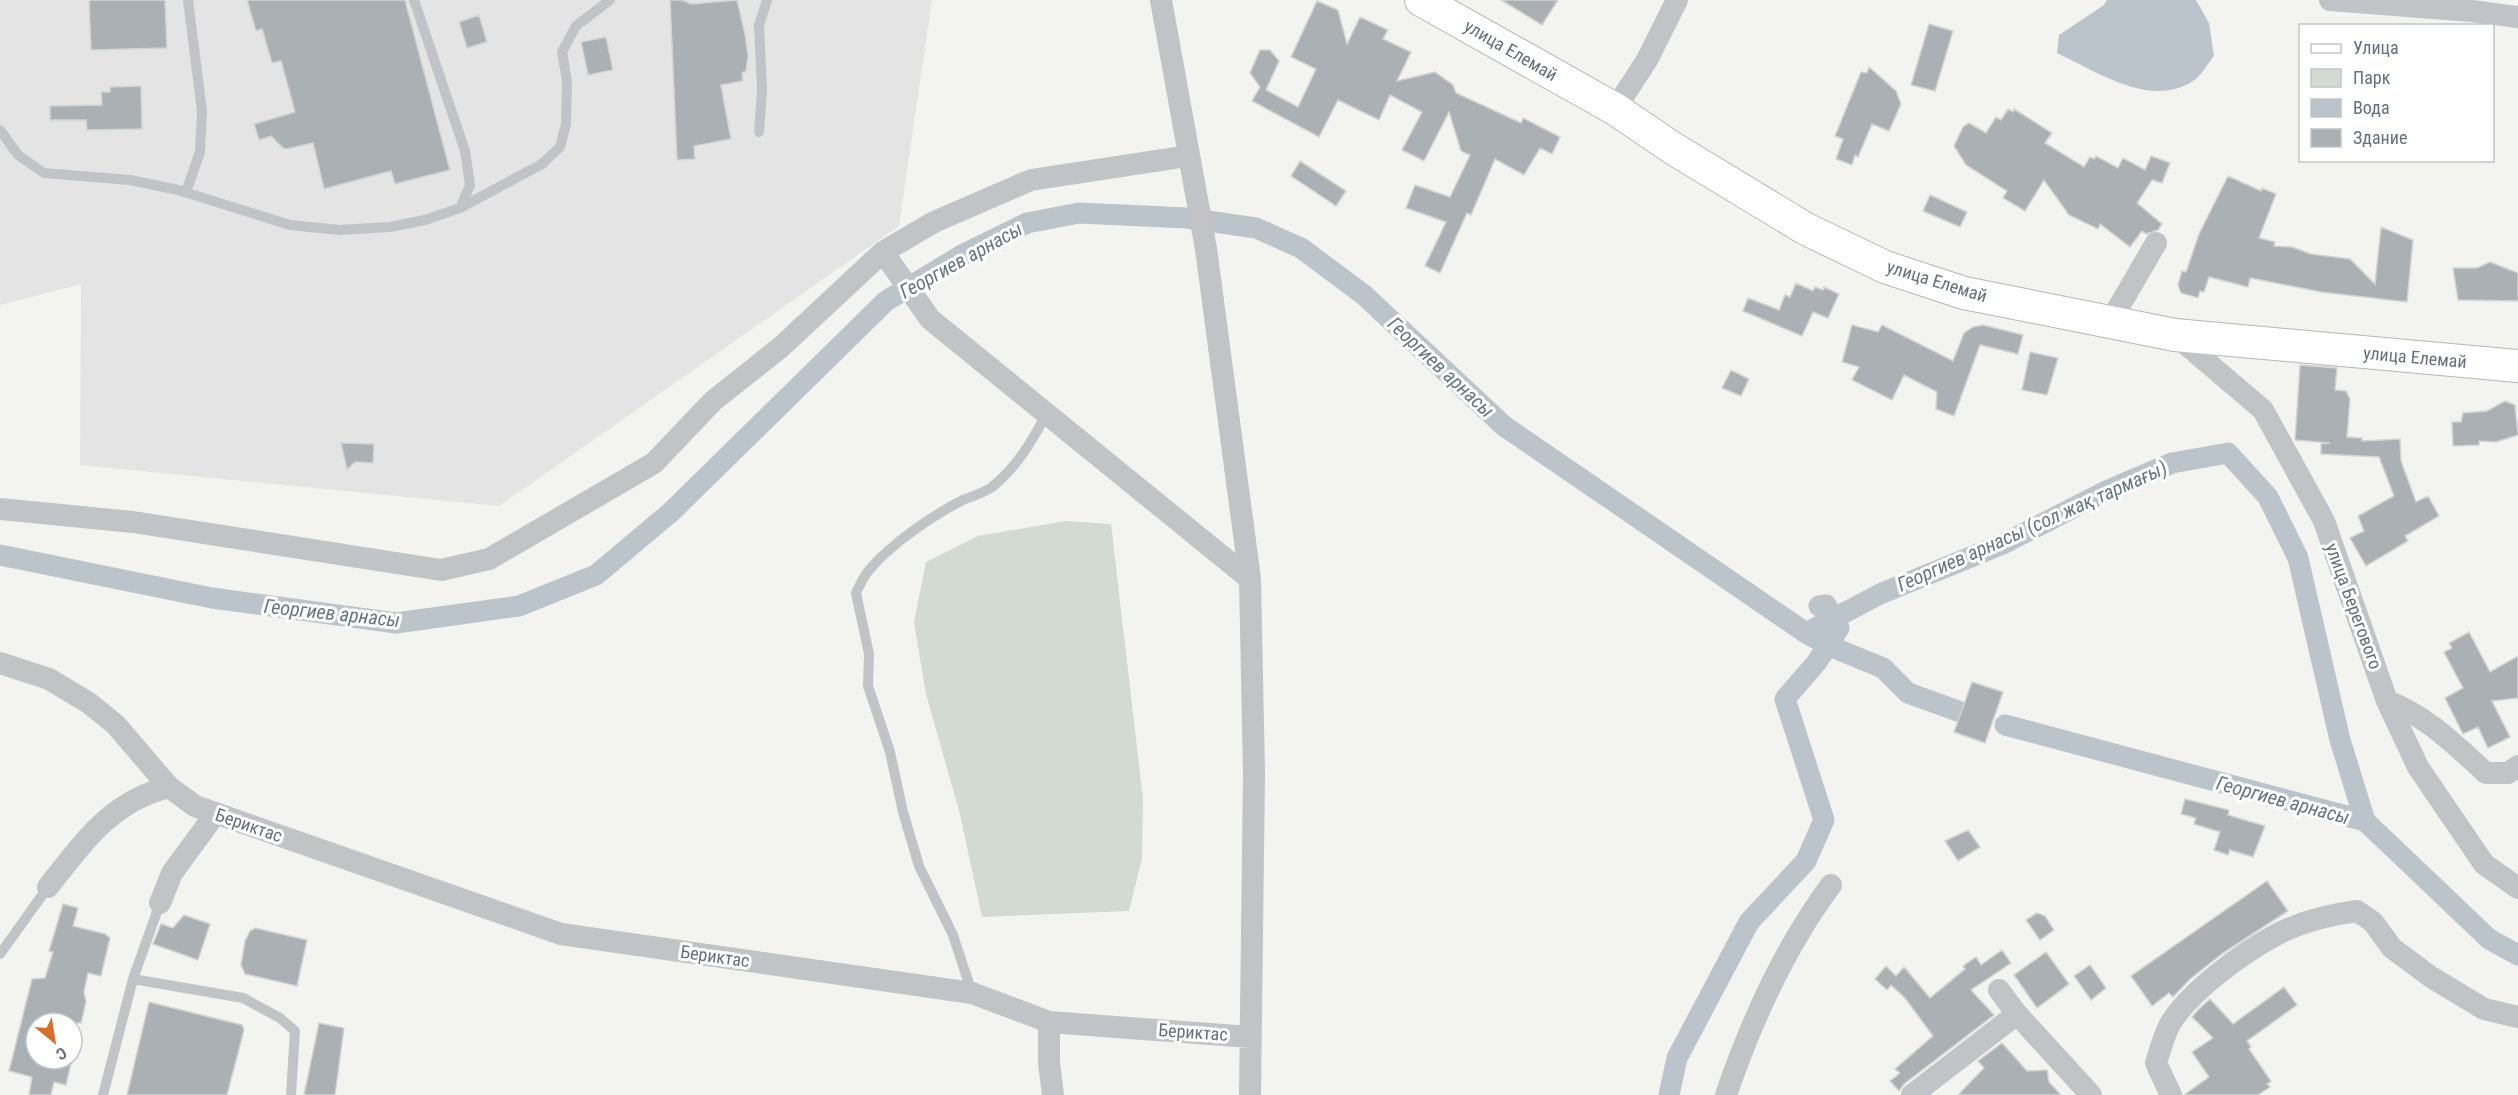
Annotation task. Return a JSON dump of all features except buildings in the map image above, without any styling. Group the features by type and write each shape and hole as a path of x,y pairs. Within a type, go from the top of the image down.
{"street":[{"path":"1161,0 1206,249 1250,579 1254,773 1250,1095"},
{"name":"улица Елемай","path":"1421,0 1615,109 1674,149 1806,229 1885,267 1964,293 2175,335 2518,366"},
{"path":"1615,109 1647,60 1677,0"},
{"path":"2330,0 2472,11 2518,17"},
{"path":"0,509 133,522 441,570 489,560 654,463 713,401 781,347 885,255 933,222 1031,180 1188,156"},
{"path":"2110,322 2156,243"},
{"path":"885,255 930,319 1250,579"},
{"name":"улица Берегового","path":"2175,335 2263,410 2324,521 2387,700 2418,767 2484,864 2518,888"},
{"name":"Бериктас","path":"0,663 49,680 89,703 116,724 169,787 195,806 561,934 972,993 1049,1022 1250,1036"},
{"path":"2387,700 2408,708 2434,726 2486,773 2508,773 2518,766"},
{"path":"48,887 94,829 143,793 169,787"},
{"path":"160,903 172,873 216,813"},
{"path":"1726,1095 1745,1040 1811,912 1831,885"},
{"path":"2171,1095 2156,1063 2170,1024 2199,989 2274,936 2310,921 2337,914 2357,911 2373,922 2392,948 2431,977 2484,1009 2518,1017"},
{"path":"1999,990 2017,1014 2091,1095"},
{"path":"1912,1095 2017,1014"},
{"path":"1049,1022 1049,1063 1053,1095"}],"lane":[{"path":"186,192 200,152 202,111 188,0"},
{"path":"414,0 465,151 470,185 460,208"},
{"path":"0,130 18,154 45,173 130,180 186,192 290,225 339,230 401,225 425,220 460,208 542,164 560,147 567,113 567,81 562,52 576,26 610,0"},
{"path":"759,132 762,90 759,24 767,0"},
{"path":"972,993 952,935 919,866 903,812 890,752 868,686 869,654 856,593 869,569 901,542 932,519 990,489 1006,474 1026,451 1047,413"},
{"path":"0,954 48,887"},
{"path":"102,1095 133,979 160,903"},
{"path":"133,979 243,998 280,1018 295,1030 291,1095"}],"shaded area":[{"path":"0,0 932,0 899,226 499,506 80,465 81,284 0,305"}],"green space":[{"path":"1066,521 1111,524 1143,799 1142,858 1129,911 982,917 960,814 926,694 914,622 926,562 978,536"}],"water":[{"path":"2107,0 2196,0 2209,23 2214,56 2193,81 2176,89 2159,91 2124,84 2057,53 2059,35 2104,5"}],"waterway":[{"name":"Георгиев арнасы","path":"0,555 212,598 396,623 519,606 596,575 671,512 886,301 962,255 1027,223 1079,213 1187,218 1256,228 1301,248 1364,295 1504,426 1806,633 1827,645 1883,668 1908,693 1958,711"},
{"name":"Георгиев арнасы (сол жақ тармағы)","path":"1806,633 1880,594 2005,543 2104,492 2172,463 2228,453 2268,497 2298,558 2340,740 2365,821"},
{"path":"1669,1095 1677,1058 1749,922 1806,861 1824,820 1785,699 1817,662 1839,628 1826,605 1819,606"},
{"name":"Георгиев арнасы","path":"2005,725 2365,821 2489,939 2518,955"}]}
